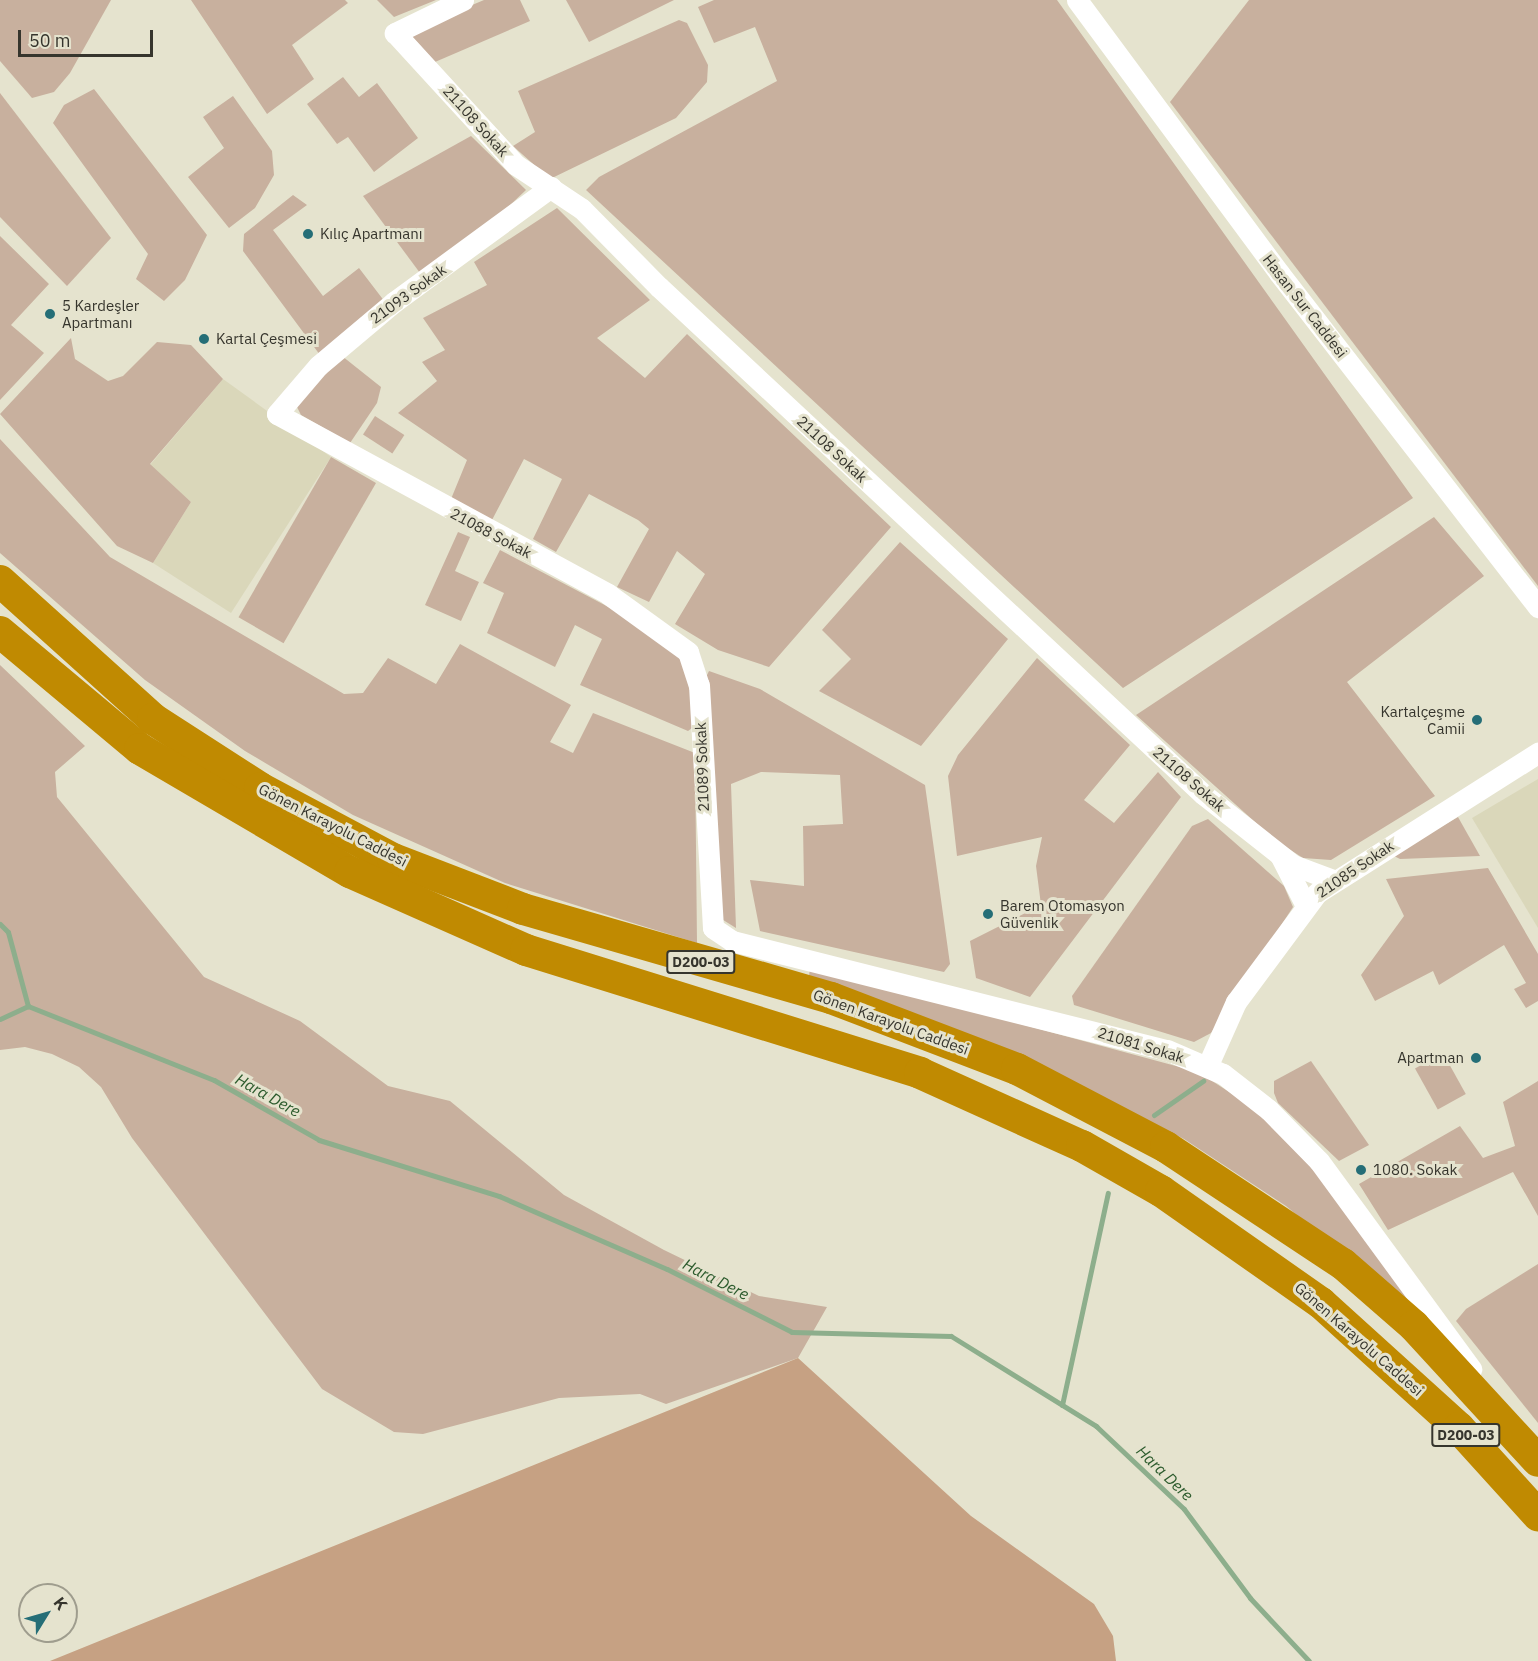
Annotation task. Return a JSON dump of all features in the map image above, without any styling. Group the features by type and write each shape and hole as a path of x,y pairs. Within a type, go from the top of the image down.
{"highway":[{"name":"Gönen Karayolu Caddesi","path":"0,581 153,719 260,788 393,859 523,909 842,1002 1017,1069 1166,1147 1343,1264 1414,1326 1534,1457"},
{"name":"Gönen Karayolu Caddesi","path":"0,632 140,749 350,872 526,950 920,1073 1082,1146 1151,1185 1321,1303 1459,1428 1538,1515"}],"street":[{"name":"21108 Sokak","path":"463,0 395,33 516,165 582,209 659,287 1179,772 1281,856 1333,880"},
{"name":"Hasan Sur Caddesi","path":"1077,0 1279,273 1538,607"},
{"name":"21093 Sokak","path":"277,414 318,366 394,302 551,187"},
{"name":"21088 Sokak","path":"277,414 640,612 681,644 694,664"},
{"name":"21089 Sokak","path":"694,664 706,871"},
{"name":"21085 Sokak","path":"1207,1068 1236,1002 1305,904 1333,880 1538,753"},
{"name":"21108 Sokak","path":"1281,856 1305,904"},
{"name":"21081 Sokak","path":"706,871 708,920 732,941 1038,1014 1167,1050 1207,1068 1269,1110 1319,1161 1534,1457"}],"shaded area":[{"path":"0,0 111,0 70,73 54,92 32,98 0,61"},
{"path":"191,0 345,0 348,3 292,45 314,79 267,114"},
{"path":"377,0 436,0 394,17"},
{"path":"484,0 520,0 530,21 435,62 408,32"},
{"path":"566,0 674,0 589,42"},
{"path":"714,0 1057,0 1413,498 1123,688 586,190 599,177 777,81 755,27 714,43 698,7"},
{"path":"1249,0 1538,0 1538,586 1170,102"},
{"path":"679,20 687,23 708,65 707,82 676,118 550,179 513,146 535,132 518,91"},
{"path":"343,77 359,97 377,83 418,138 374,172 348,137 337,144 307,104"},
{"path":"94,89 207,235 185,280 164,301 136,279 148,254 53,123 64,105"},
{"path":"0,93 111,238 67,286 0,217"},
{"path":"233,96 272,151 274,175 255,208 229,228 188,177 224,148 203,117"},
{"path":"471,136 526,190 485,229 420,273 363,196"},
{"path":"293,195 307,205 273,230 323,296 359,268 385,302 320,355 243,251 244,234"},
{"path":"557,208 650,300 597,338 645,378 687,334 891,527 769,667 718,650 675,624 705,574 677,551 649,602 617,587 649,529 638,520 589,494 556,552 533,539 562,479 524,459 492,520 451,499 467,460 398,413 437,381 422,362 445,350 423,318 487,285 474,262"},
{"path":"0,236 49,284 11,325 44,353 0,400"},
{"path":"71,338 75,359 108,381 123,376 157,342 191,345 223,379 150,464 191,502 153,563 117,546 0,414"},
{"path":"342,356 381,387 377,403 350,443 301,415 295,403"},
{"path":"223,379 331,457 231,613 153,563 191,502 150,465"},
{"path":"375,416 404,435 392,454 363,434"},
{"path":"0,439 110,557 344,694 363,693 388,658 436,684 460,644 571,705 550,742 573,753 593,713 695,753 697,943 505,883 353,815 245,751 145,680 0,553"},
{"path":"331,457 376,483 284,643 238,617"},
{"path":"1434,517 1484,576 1347,682 1435,796 1331,860 1303,858 1275,840 1136,715"},
{"path":"458,532 470,537 455,571 479,582 461,621 425,605"},
{"path":"900,542 1008,639 921,746 819,691 851,659 822,630"},
{"path":"500,550 656,632 677,649 688,672 696,725 688,731 580,685 602,639 575,625 555,667 487,633 504,593 483,583"},
{"path":"1037,658 1130,745 1084,800 1114,823 1158,772 1181,797 1030,997 976,978 970,941 1041,905 1036,866 1042,837 957,856 948,776 958,755"},
{"path":"0,665 85,746 55,772 57,797 204,977 300,1021 388,1086 450,1101 564,1195 664,1250 759,1296 827,1307 798,1358 666,1404 640,1394 559,1398 423,1434 394,1432 322,1389 132,1138 101,1087 79,1067 52,1054 25,1047 0,1050"},
{"path":"709,671 760,689 925,785 950,964 944,972 760,931 750,880 804,886 803,826 843,824 840,775 761,772 731,784 736,928 720,918 705,679"},
{"path":"1538,779 1538,928 1472,818"},
{"path":"1458,817 1480,856 1400,859 1392,855"},
{"path":"1208,819 1284,886 1293,907 1211,1033 1194,1042 1074,1005 1072,996 1192,826"},
{"path":"1488,868 1538,954 1538,1001 1526,1008 1514,989 1526,983 1504,945 1439,985 1433,971 1375,1001 1361,975 1404,916 1386,879"},
{"path":"810,967 1198,1072 1262,1113 1333,1192 1423,1319 1286,1206 1184,1139 1027,1059 809,976"},
{"path":"1443,1053 1466,1094 1438,1110 1415,1069"},
{"path":"1311,1061 1369,1145 1339,1161 1278,1103 1274,1093 1274,1081"},
{"path":"1538,1081 1538,1216 1513,1172 1388,1230 1359,1184 1460,1126 1483,1158 1515,1146 1503,1102"},
{"path":"1538,1264 1538,1423 1456,1321 1466,1309"},
{"path":"798,1358 971,1516 1094,1604 1113,1636 1116,1661 50,1661"}],"waterway":[{"name":"Hara Dere","path":"0,924 8,932 28,1006"},
{"name":"Hara Dere","path":"0,1019 28,1006 214,1080 319,1140 499,1196 667,1269 792,1332 951,1336 1096,1426 1184,1509 1250,1598 1309,1661"},
{"path":"1154,1115 1203,1081"},
{"path":"1062,1405 1108,1193"}],"place":[{"name":"Kılıç Apartmanı","path":"308,234"},
{"name":"5 Kardeşler Apartmanı","path":"50,314"},
{"name":"Kartal Çeşmesi","path":"204,339"},
{"name":"Kartalçeşme Camii","path":"1477,720"},
{"name":"Barem Otomasyon Güvenlik","path":"988,914"},
{"name":"Apartman","path":"1476,1058"},
{"name":"1080. Sokak","path":"1361,1170"}]}
